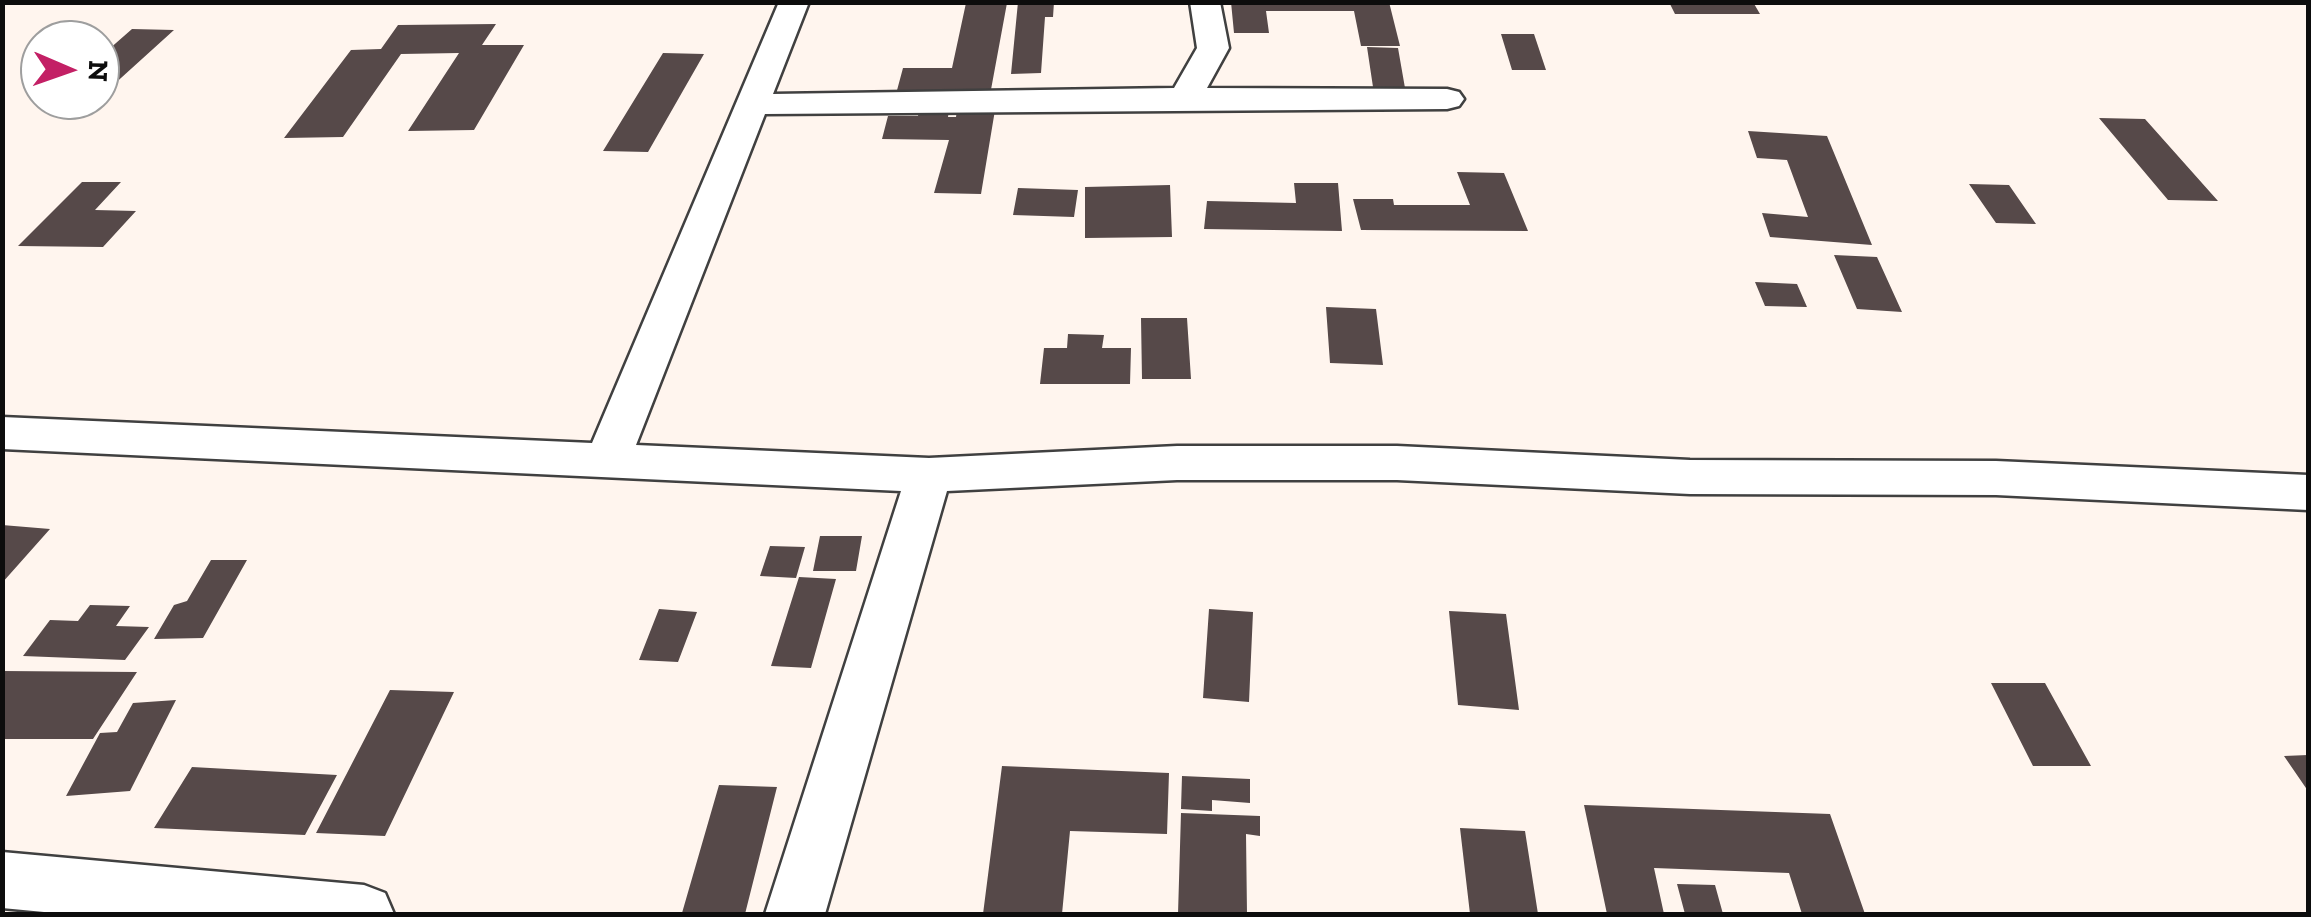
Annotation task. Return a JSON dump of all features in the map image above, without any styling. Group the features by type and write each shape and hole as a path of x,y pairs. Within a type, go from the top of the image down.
{"street":[{"path":"608,458 794,2"},
{"path":"1185,98 1213,48 1204,2"},
{"path":"754,104 1447,99"},
{"path":"2,433 929,474 1177,463 1397,463 1690,477 1996,478 2308,493"},
{"path":"794,914 929,474"},
{"path":"2,880 364,914"}],"building":[{"path":"1018,2 1054,2 1053,17 1045,17 1041,73 1011,74"},
{"path":"1231,2 1389,2 1400,46 1361,46 1354,11 1266,11 1269,33 1234,33"},
{"path":"1669,2 1753,2 1760,14 1675,14"},
{"path":"966,3 1007,3 990,95 896,94 903,68 952,68"},
{"path":"496,24 482,45 524,45 474,130 408,131 459,53 401,54 343,137 284,138 351,50 381,49 398,25"},
{"path":"132,29 174,30 120,79 120,40"},
{"path":"1501,34 1534,34 1546,70 1512,70"},
{"path":"1367,47 1398,48 1405,88 1373,87"},
{"path":"663,53 704,54 648,152 603,151"},
{"path":"919,110 949,110 948,117 956,117 957,110 995,110 981,194 934,193 949,140 882,139 888,116 918,116"},
{"path":"2099,118 2145,119 2218,201 2168,200"},
{"path":"1748,131 1827,136 1872,245 1770,237 1762,213 1808,217 1787,160 1757,158"},
{"path":"1457,172 1504,173 1528,231 1361,230 1353,199 1393,199 1394,205 1470,205"},
{"path":"82,182 121,182 95,210 136,211 103,247 18,246"},
{"path":"1294,183 1338,183 1342,231 1204,229 1207,201 1296,203"},
{"path":"1969,184 2009,185 2036,224 1996,223"},
{"path":"1170,185 1172,237 1085,238 1085,187"},
{"path":"1018,188 1078,190 1074,217 1013,215"},
{"path":"1834,255 1877,257 1902,312 1857,309"},
{"path":"1755,282 1797,284 1807,307 1765,306"},
{"path":"1326,307 1376,309 1383,365 1330,363"},
{"path":"1141,318 1187,318 1191,379 1142,379"},
{"path":"1068,334 1104,335 1102,348 1131,348 1130,384 1040,384 1044,348 1067,348"},
{"path":"2,525 50,529 2,583"},
{"path":"820,536 862,536 856,571 813,571"},
{"path":"770,546 805,547 796,578 760,576"},
{"path":"211,560 247,560 203,638 154,639 174,605 187,601"},
{"path":"799,577 836,579 811,668 771,666"},
{"path":"90,605 130,606 116,626 149,627 125,660 23,656 50,620 78,621"},
{"path":"659,609 697,612 678,662 639,660"},
{"path":"1209,609 1253,612 1249,702 1203,698"},
{"path":"1449,611 1506,614 1519,710 1458,705"},
{"path":"2,671 137,672 93,739 2,739"},
{"path":"1991,683 2045,683 2091,766 2033,766"},
{"path":"390,690 454,692 385,836 316,833"},
{"path":"176,700 130,791 66,796 100,733 117,732 133,703"},
{"path":"2308,755 2308,791 2284,756"},
{"path":"1002,766 1169,773 1167,834 1070,831 1062,914 983,914"},
{"path":"192,767 337,775 305,835 154,828"},
{"path":"1182,776 1250,779 1250,803 1212,800 1212,811 1181,809"},
{"path":"719,785 777,787 745,914 682,913"},
{"path":"1584,805 1830,814 1865,914 1802,914 1789,873 1654,868 1664,914 1607,914"},
{"path":"1181,813 1260,816 1260,836 1246,834 1247,914 1178,914"},
{"path":"1460,828 1525,831 1538,914 1470,914"},
{"path":"1677,884 1715,885 1723,914 1685,914"}]}
